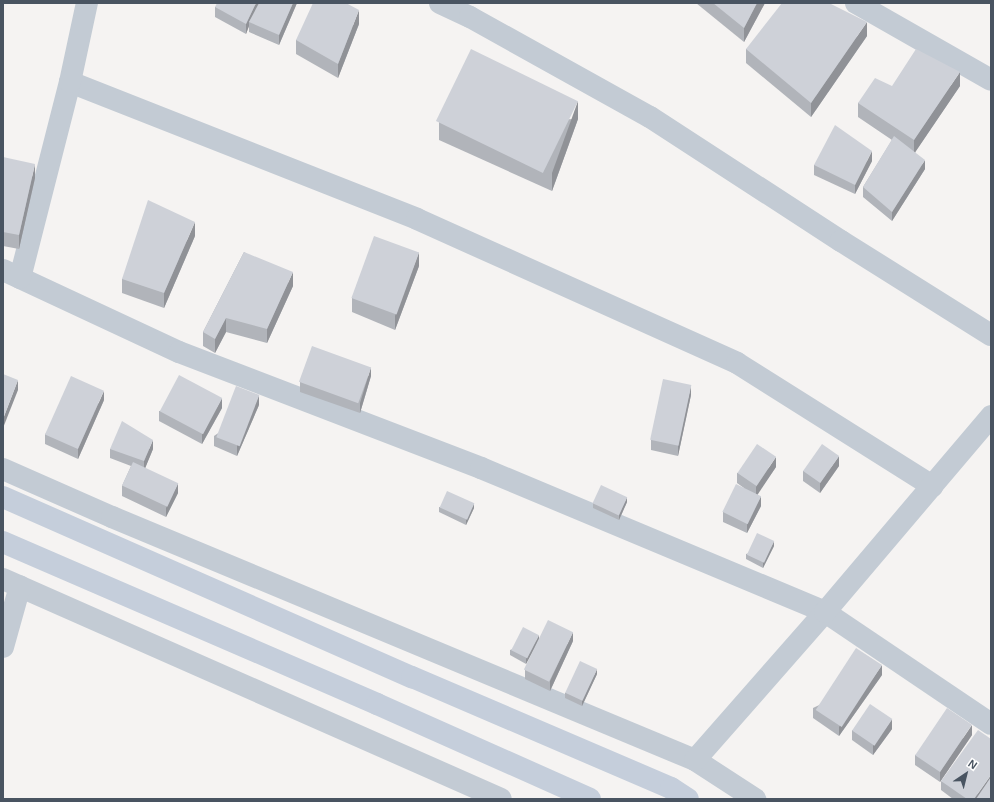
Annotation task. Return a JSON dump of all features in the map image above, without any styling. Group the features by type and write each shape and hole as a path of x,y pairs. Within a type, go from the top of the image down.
{"street":[{"path":"87,3 70,82 11,274 179,352 481,468 825,612 991,724"},
{"path":"440,3 470,17 650,118 841,241 991,335"},
{"path":"856,3 991,80"},
{"path":"70,82 417,219 737,363 932,486"},
{"path":"695,760 825,612 991,416"},
{"path":"3,469 127,523 695,760 755,799"},
{"path":"3,497 412,677 672,788 688,799"},
{"path":"3,542 385,707 590,799"},
{"path":"3,647 11,582 501,799"}],"building":[{"path":"217,3 256,3 246,24 215,7"},
{"path":"259,3 293,3 279,35 249,22"},
{"path":"313,3 346,3 359,10 338,64 296,40"},
{"path":"713,3 757,3 744,28"},
{"path":"782,3 829,3 867,22 811,103 746,49"},
{"path":"471,49 578,101 543,173 436,121"},
{"path":"916,49 960,72 914,140 858,103 875,78 892,86"},
{"path":"835,125 872,151 855,185 814,165"},
{"path":"894,136 925,160 892,212 863,187"},
{"path":"3,157 35,164 19,235 3,232"},
{"path":"148,200 195,222 164,293 122,279"},
{"path":"374,236 419,252 397,314 351,298"},
{"path":"244,252 293,272 267,329 226,318 215,339 203,332"},
{"path":"312,346 371,368 358,403 299,382"},
{"path":"3,374 18,380 3,419"},
{"path":"179,375 222,398 203,434 160,411"},
{"path":"71,376 104,391 78,449 45,434"},
{"path":"663,379 691,385 678,446 650,440"},
{"path":"236,386 259,395 240,446 216,437"},
{"path":"122,421 153,440 144,461 110,449"},
{"path":"757,444 776,457 756,486 737,473"},
{"path":"822,444 839,456 820,483 803,471"},
{"path":"133,462 178,483 167,507 122,486"},
{"path":"736,484 761,496 748,524 722,512"},
{"path":"601,485 627,497 619,515 593,503"},
{"path":"447,491 474,503 467,520 440,507"},
{"path":"757,533 774,541 764,563 747,555"},
{"path":"548,620 573,632 549,682 524,669"},
{"path":"523,627 539,635 527,658 511,650"},
{"path":"856,648 882,665 842,727 816,710"},
{"path":"580,661 597,669 582,701 565,693"},
{"path":"870,704 892,719 874,746 852,731"},
{"path":"947,708 972,725 940,772 915,755"},
{"path":"978,730 991,739 991,775 974,799 967,799 941,781"},
{"path":"991,777 991,799 976,799"}]}
